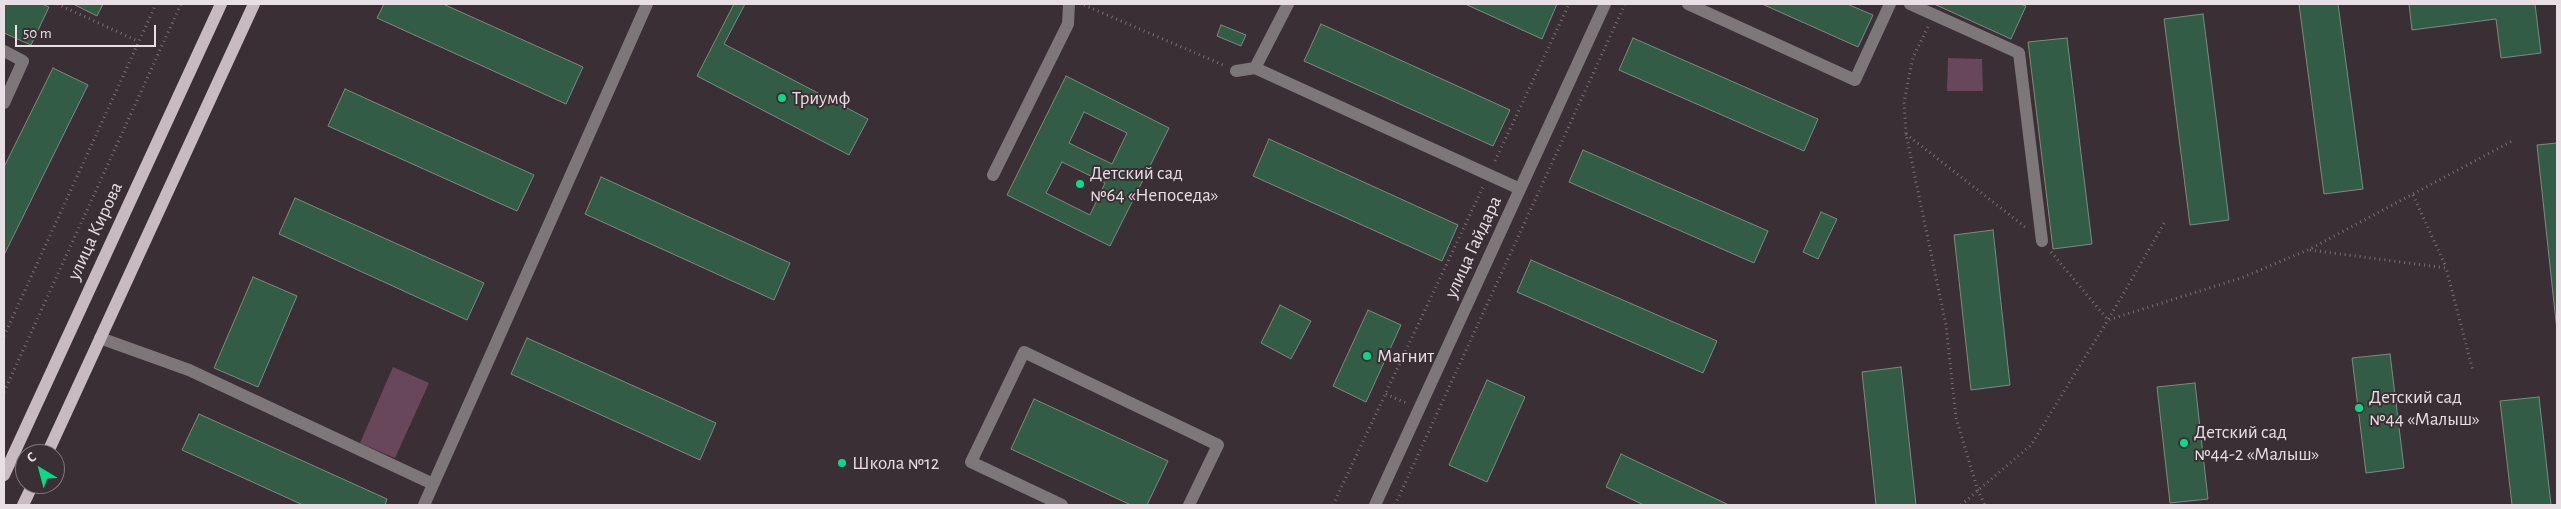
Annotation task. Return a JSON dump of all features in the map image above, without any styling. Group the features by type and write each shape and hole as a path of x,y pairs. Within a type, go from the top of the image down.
{"main road":[{"name":"улица Кирова","path":"4,474 221,4"},
{"path":"52,444 254,4"}],"street":[{"path":"424,505 647,4"},
{"path":"993,175 1068,24 1069,4"},
{"path":"1254,68 1288,4"},
{"name":"улица Гайдара","path":"1375,505 1605,4"},
{"path":"1688,4 1855,80 1890,4"},
{"path":"1910,4 2019,53 2042,241"},
{"path":"4,51 23,61 4,103"},
{"path":"1236,71 1254,68 1520,189"},
{"path":"100,338 189,370 433,484"},
{"path":"1062,505 971,462 1024,352 1218,445 1189,505"}],"path":[{"path":"57,4 138,41"},
{"path":"4,336 156,4"},
{"path":"4,392 181,4"},
{"path":"1082,4 1236,71"},
{"path":"1333,505 1569,4"},
{"path":"1395,505 1626,4"},
{"path":"1934,15 1913,57 1904,102 1906,134 1946,325 1956,418 1978,491 1985,505"},
{"path":"1906,134 2042,241 2108,320"},
{"path":"2108,320 2241,278 2310,250 2514,140"},
{"path":"2413,195 2446,268 2473,371"},
{"path":"1961,505 2031,445 2108,320 2166,220"},
{"path":"2310,250 2446,268"}],"shaded area":[{"path":"1948,58 1982,59 1983,91 1947,91"},
{"path":"393,367 429,383 395,458 360,443"}],"building":[{"path":"4,4 42,4 49,7 31,45 4,33"},
{"path":"73,4 103,4 97,16"},
{"path":"384,4 443,4 583,67 566,104 377,18"},
{"name":"Триумф","path":"734,4 745,4 724,44 868,119 849,155 697,76"},
{"path":"1465,4 1557,4 1542,39"},
{"path":"1762,4 1847,4 1873,15 1858,47"},
{"path":"1934,4 2020,4 2026,6 2011,39"},
{"path":"2299,4 2338,4 2363,189 2324,194"},
{"path":"2409,4 2535,4 2541,53 2501,58 2496,19 2412,30"},
{"path":"2203,14 2229,220 2190,225 2164,19"},
{"path":"1321,24 1510,110 1493,146 1304,61"},
{"path":"1221,25 1246,35 1241,46 1217,36"},
{"path":"1633,38 1818,119 1804,151 1619,70"},
{"path":"2067,38 2092,244 2053,249 2028,42"},
{"path":"53,68 88,85 4,255 4,167"},
{"path":"1066,76 1169,128 1110,246 1007,195","holes":["1084,112 1127,133 1112,164 1069,143","1062,162 1105,183 1090,215 1046,193"]},
{"path":"345,89 534,175 517,211 328,126"},
{"path":"1269,139 1458,225 1442,261 1253,176"},
{"path":"2557,143 2557,331 2537,145"},
{"path":"1583,150 1768,231 1754,263 1569,182"},
{"path":"601,177 790,263 774,300 585,214"},
{"path":"295,198 484,283 467,320 279,234"},
{"path":"1821,212 1837,219 1818,259 1803,252"},
{"path":"1993,230 2010,385 1971,390 1954,235"},
{"path":"1531,260 1717,341 1703,373 1517,292"},
{"path":"253,277 297,296 258,387 214,368"},
{"path":"1280,305 1311,321 1291,359 1261,343"},
{"name":"Магнит","path":"1368,310 1401,325 1366,402 1333,386"},
{"path":"527,338 716,423 700,460 511,374"},
{"path":"2390,354 2404,468 2366,473 2352,358"},
{"path":"1901,367 1916,505 1876,505 1862,372"},
{"path":"1487,380 1525,397 1487,482 1449,465"},
{"path":"2195,383 2208,499 2170,503 2157,387"},
{"path":"2539,397 2551,505 2512,505 2500,401"},
{"path":"1034,399 1168,461 1147,505 1131,505 1011,449"},
{"path":"199,414 387,499 385,505 303,505 182,450"},
{"path":"1621,454 1729,505 1644,505 1606,487"}],"place":[{"name":"Триумф","path":"782,98"},
{"name":"Детский сад №64 «Непоседа»","path":"1080,184"},
{"name":"Магнит","path":"1367,356"},
{"name":"Детский сад №44 «Малыш»","path":"2359,408"},
{"name":"Детский сад №44-2 «Малыш»","path":"2184,443"},
{"name":"Школа №12","path":"842,463"}]}
